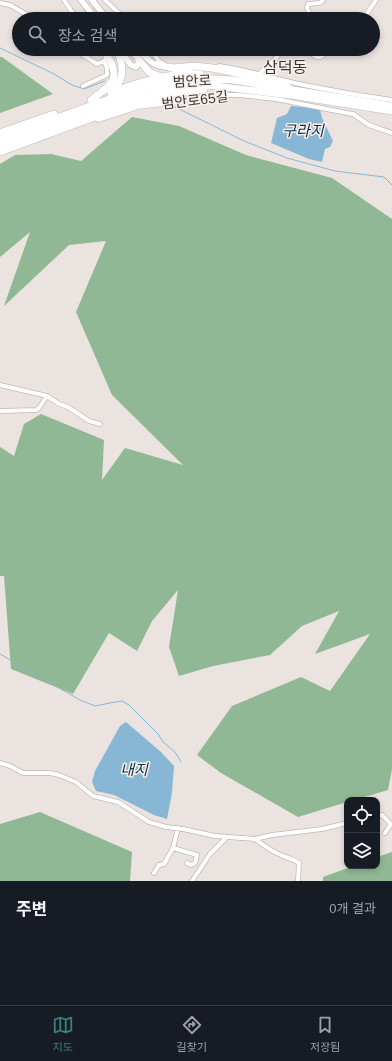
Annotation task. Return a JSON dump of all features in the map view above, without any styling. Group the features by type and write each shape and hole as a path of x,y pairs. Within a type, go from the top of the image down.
{"highway":[{"path":"91,100 105,90 114,78 115,72 112,56"},
{"path":"110,93 120,82 122,74 122,64 115,56"},
{"path":"139,60 149,72 163,78"},
{"path":"170,70 173,68 198,66 212,68 275,81 302,91"},
{"path":"0,133 110,93 137,84 163,78 197,74 233,80"},
{"name":"범안로","path":"0,139 125,92 150,85 198,78 233,80 392,106"},
{"name":"범안로","path":"0,146 127,99 151,92 198,85 290,95 392,111"},
{"path":"0,152 147,98 166,94 223,87"},
{"path":"276,99 290,95"},
{"path":"119,108 175,98"}],"main road":[{"path":"81,0 90,12"},
{"path":"92,0 101,12"},
{"path":"117,56 132,66 137,66 139,60 136,56"},
{"path":"145,56 155,65 170,70"}],"street":[{"path":"64,0 72,12"},
{"path":"105,0 118,12"},
{"path":"309,12 307,8 308,4 320,3 323,0"},
{"path":"368,12 376,0"},
{"path":"0,3 10,5 22,12"},
{"path":"85,56 97,64 108,56"},
{"path":"83,86 107,75 107,68 111,56"},
{"path":"155,56 170,70 176,64 195,63 234,68 304,85 354,95 392,100"},
{"path":"259,74 278,56"},
{"path":"312,56 318,58 324,56"},
{"name":"범안로65길","path":"0,156 106,117 175,98 228,95 276,99 353,114 369,125 392,133"},
{"path":"0,385 47,396 59,404 68,407 89,421 100,424"},
{"path":"0,411 36,410 40,408 47,396"},
{"path":"0,763 10,766 23,773 50,773 59,775 76,782 93,796 118,802 149,822 166,827 226,838 255,839 272,834 322,829 344,824"},
{"path":"380,815 382,815 391,824 385,833"},
{"path":"154,872 159,865 164,864 173,848 178,828"},
{"path":"192,881 210,854 226,838"},
{"path":"255,839 266,848 299,863 298,881"},
{"path":"173,848 197,856 195,863"},
{"path":"187,863 191,865 195,863 201,867"}],"green space":[{"path":"0,57 2,57 53,94 0,113"},
{"path":"132,117 179,126 246,155 332,178 392,219 392,769 388,790 365,797 344,797 344,803 298,817 221,773 197,755 232,706 301,677 330,691 370,634 315,654 339,611 302,626 270,655 213,666 179,676 169,647 178,590 152,621 137,651 109,633 73,694 11,669 4,576 0,576 0,447 14,456 24,424 41,414 104,440 102,480 125,448 183,465 112,395 76,312 106,241 69,245 4,306 30,232 0,257 0,164 15,155 51,154 81,161"},
{"path":"40,812 132,852 130,881 0,881 0,824"},
{"path":"392,852 392,881 323,881 323,877 345,869 380,869 380,856"}],"water":[{"name":"구라지","path":"291,106 320,109 322,118 333,141 330,147 325,149 322,162 309,159 271,143 277,118 287,114"},
{"name":"내지","path":"126,722 161,752 174,766 172,793 167,819 154,815 114,795 96,791 92,782 95,771 120,726"}],"waterway":[{"path":"0,48 12,54"},
{"path":"17,56 54,74 72,85 84,89 105,81"},
{"path":"171,105 244,141 287,158 335,171 384,177 392,185"},
{"path":"0,654 80,700 95,706 122,701 129,705 158,734 163,742 175,752 181,762"}],"district":[{"name":"삼덕동","path":"285,67"}]}
